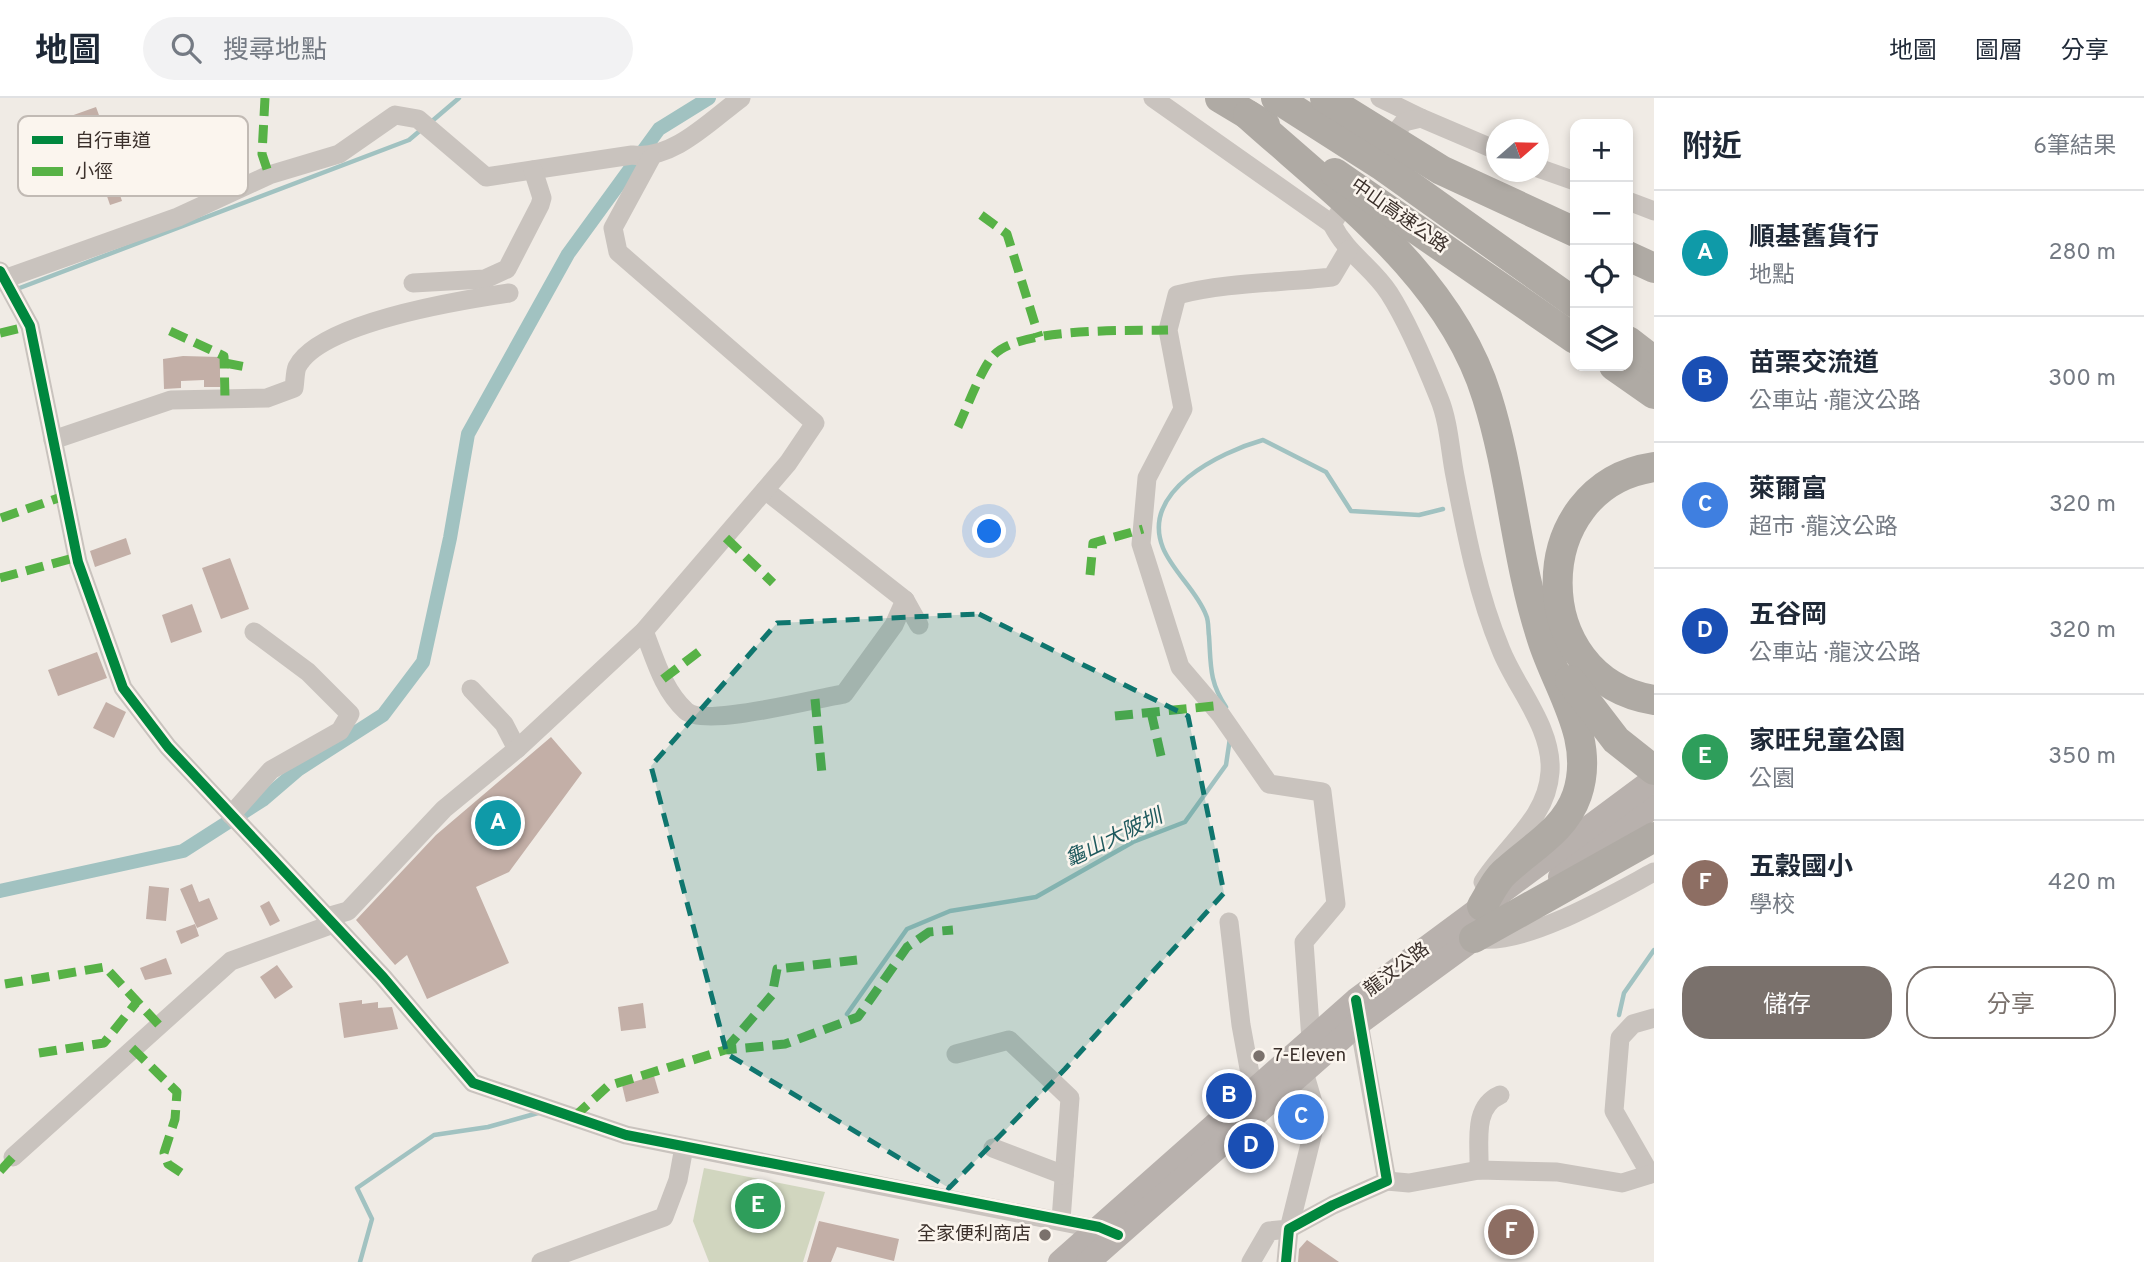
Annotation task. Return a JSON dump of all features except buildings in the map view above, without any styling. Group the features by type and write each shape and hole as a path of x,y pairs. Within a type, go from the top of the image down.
{"highway":[{"name":"中山高速公路","path":"1220,98 1570,336"},
{"name":"中山高速公路","path":"1276,98 1381,165 1570,299"},
{"path":"1325,98 1441,170 1570,230"},
{"path":"1248,115 1351,207 1418,273 1462,337 1486,394 1503,452 1510,504 1542,640 1581,739 1583,769 1577,796 1564,820 1533,850 1504,872 1482,906"},
{"path":"1633,258 1654,268"},
{"path":"1633,345 1654,361"},
{"path":"1621,371 1654,394"},
{"path":"1654,467 1615,480 1596,493 1582,509 1564,543 1556,581 1559,613 1571,643 1579,653 1606,681 1625,693 1654,700"},
{"path":"1542,640 1587,705 1616,740 1654,770"},
{"path":"1465,933 1654,837"}],"main road":[{"name":"龍汶公路","path":"1465,933 1482,906 1654,779"},
{"name":"龍汶公路","path":"1298,1064 1311,1040 1357,1012 1465,933 1611,841 1654,806"},
{"name":"龍汶公路","path":"1060,1262 1108,1231 1357,1012"},
{"name":"龍汶公路","path":"1088,1262 1108,1231"}],"street":[{"path":"248,184 269,175 340,154 395,106 418,120 486,177 632,155 651,158 672,148 741,98"},
{"path":"1153,98 1336,219 1348,250 1388,292 1440,400 1469,550 1501,650 1531,706 1545,741 1550,770 1545,799 1529,827 1497,858 1465,933 1497,940 1577,912 1654,872"},
{"path":"1380,98 1486,146"},
{"path":"1396,132 1404,122 1421,118"},
{"path":"13,1157 231,961 348,911 444,810 517,748 644,631 765,490 815,423 618,252 613,228 651,158"},
{"path":"413,283 485,279 507,268 542,198 533,170"},
{"path":"1549,172 1570,179"},
{"path":"222,196 8,283 30,326 78,562 122,688 168,747 400,995 472,1083 626,1135 1108,1231"},
{"path":"1633,203 1654,211"},
{"path":"1311,1040 1304,942 1336,904 1322,792 1269,784 1231,730 1180,667 1141,544 1147,478 1183,409 1168,330 1177,295 1212,286 1267,285 1332,277 1348,250"},
{"path":"53,440 171,400 267,398 293,388 297,367 316,348 371,322 509,293"},
{"path":"765,490 905,600 919,625"},
{"path":"644,631 666,687 688,713 701,716 767,711 844,694 894,625 905,600"},
{"path":"234,819 271,770 340,731 350,714 308,673 254,632"},
{"path":"471,689 504,724 517,748"},
{"path":"1229,922 1241,1025 1259,1098"},
{"path":"1357,1012 1387,1181"},
{"path":"1251,1262 1269,1231 1289,1229 1333,1205 1387,1181 1409,1183 1479,1170 1557,1172 1622,1183 1652,1174 1614,1111 1620,1038 1633,1024 1654,1018"},
{"path":"956,1054 1009,1041 1070,1098 1060,1220"},
{"path":"1286,1262 1289,1229 1317,1116 1298,1064"},
{"path":"1479,1170 1481,1111 1488,1100 1500,1095"},
{"path":"541,1262 587,1255 664,1217 678,1180 684,1147"},
{"path":"993,1148 1064,1175"}],"highlighted area":[{"path":"979,614 1188,716 1224,893 1065,1069 949,1188 727,1054 651,766 777,623"}],"green space":[{"path":"704,1168 825,1192 803,1262 709,1262 693,1221"}],"waterway":[{"path":"431,122 459,98"},
{"path":"0,891 183,851 264,799 299,769 383,715 423,662 450,538 468,434 568,254 659,129 709,98"},
{"path":"17,289 409,140 422,129"},
{"name":"龜山大陂圳","path":"1226,707 1216,689 1212,673 1207,617 1197,598 1167,557 1159,527 1163,509 1173,492 1188,477 1226,454 1263,440 1326,472 1351,511 1419,515 1443,509"},
{"name":"龜山大陂圳","path":"847,1014 907,929 950,911 1036,897 1133,842 1185,822 1226,765 1230,738"},
{"path":"1619,1015 1624,993 1654,950"},
{"name":"龜山大陂圳","path":"360,1262 372,1219 357,1188 434,1135 488,1127 538,1113"}],"marked path":[{"path":"265,98 262,154 269,175"},
{"path":"981,215 1007,234 1039,337"},
{"path":"0,333 30,326"},
{"path":"958,427 984,369 994,355 1007,346 1027,339 1077,332 1168,330"},
{"path":"170,331 224,356 225,398"},
{"path":"225,363 251,368"},
{"path":"1,518 64,496"},
{"path":"1090,575 1093,543 1143,529"},
{"path":"726,538 773,583"},
{"path":"0,578 77,557"},
{"path":"663,679 705,647"},
{"path":"815,699 822,774"},
{"path":"1115,716 1214,706"},
{"path":"1151,712 1161,756"},
{"path":"574,1117 608,1086 725,1050 785,1044 858,1017 907,947 929,932 953,930"},
{"path":"725,1050 772,995 777,969 857,960"},
{"path":"5,984 105,967 159,1025"},
{"path":"39,1053 104,1043 136,1003"},
{"path":"132,1048 177,1092 175,1119 164,1153 168,1164 183,1174"},
{"path":"0,1171 13,1157"}],"cycle path":[{"path":"0,271 30,326 78,562 123,688 168,747 383,977 473,1083 626,1135 1099,1227 1118,1235"},
{"path":"1286,1262 1289,1229 1333,1205 1387,1181 1356,1000"}],"place":[{"name":"順基舊貨行","path":"498,823"},
{"name":"7-Eleven","path":"1259,1056"},
{"name":"苗栗交流道","path":"1229,1096"},
{"name":"萊爾富","path":"1301,1117"},
{"name":"五谷岡","path":"1251,1146"},
{"name":"家旺兒童公園","path":"758,1206"},
{"name":"五穀國小","path":"1511,1232"},
{"name":"全家便利商店","path":"1045,1235"}]}
